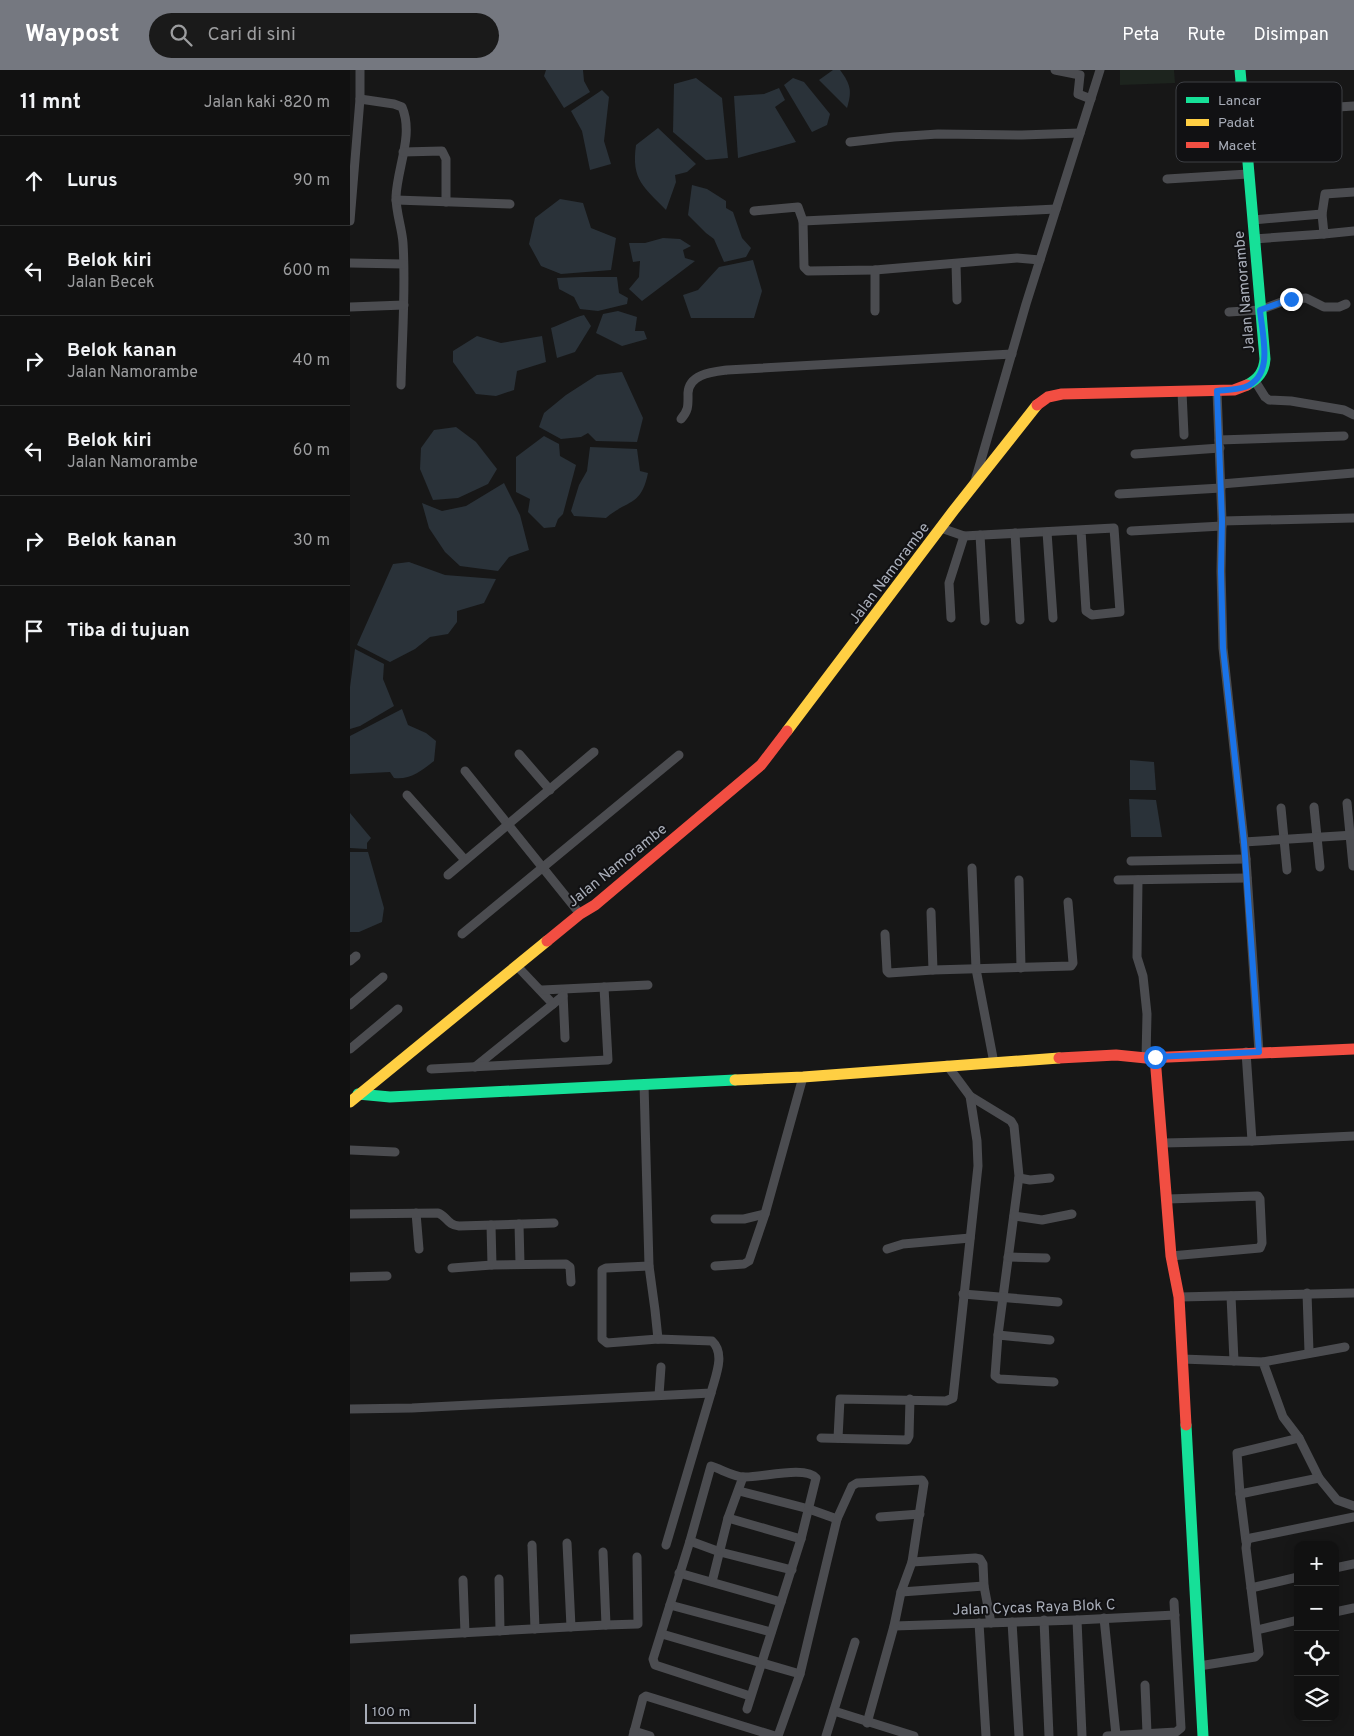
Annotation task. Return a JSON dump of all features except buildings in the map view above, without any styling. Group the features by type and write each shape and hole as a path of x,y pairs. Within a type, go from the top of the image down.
{"street":[{"path":"350,221 360,99 360,70"},
{"path":"1055,70 1074,72 1080,75 1079,94 1091,99"},
{"path":"973,488 1040,260 1100,70"},
{"path":"360,99 402,107 406,121 404,152 396,200 403,243 404,305 401,384"},
{"path":"850,142 938,134 1022,135 1080,133"},
{"path":"404,152 442,151 446,159 446,202"},
{"name":"Jalan Namorambe","path":"353,1097 580,914 595,905 761,765 1036,406 1050,396 1062,394 1217,391 1244,388 1255,382 1265,364 1247,162"},
{"path":"1167,179 1248,174"},
{"path":"1324,234 1322,214 1326,194 1354,192"},
{"path":"396,200 510,204"},
{"path":"754,211 798,208 803,221 805,270 875,270 1017,258 1040,260"},
{"path":"803,221 1056,210"},
{"path":"1253,220 1322,214"},
{"path":"1254,239 1354,231"},
{"path":"350,263 403,264"},
{"path":"956,264 957,300"},
{"path":"875,270 875,311"},
{"path":"1229,312 1260,310 1291,299 1306,298 1319,305 1331,308 1346,304"},
{"path":"350,307 404,305"},
{"path":"680,419 689,408 688,391 690,384 700,375 708,373 1012,354"},
{"path":"1255,382 1269,400 1291,401 1344,410 1354,415"},
{"path":"1217,391 1222,523 1223,648 1246,859 1259,1052"},
{"path":"1182,392 1184,435"},
{"path":"1135,454 1219,444 1344,436"},
{"path":"1119,494 1354,473"},
{"path":"1131,531 1222,523 1354,518"},
{"path":"941,528 964,536 1114,528 1120,612 1092,615 1086,611 1080,530"},
{"path":"1047,532 1053,618"},
{"path":"1015,534 1020,620"},
{"path":"980,535 985,621"},
{"path":"951,618 949,584 964,536"},
{"path":"448,876 594,752"},
{"path":"519,754 550,790"},
{"path":"462,934 679,756"},
{"path":"465,771 580,914"},
{"path":"407,795 465,860"},
{"path":"1347,803 1352,835 1352,866"},
{"path":"1314,807 1320,867"},
{"path":"1281,808 1287,870"},
{"path":"1244,842 1352,835"},
{"path":"1131,861 1246,859"},
{"path":"972,868 976,969 994,1062"},
{"path":"1118,880 1247,878"},
{"path":"1019,880 1021,968"},
{"path":"1138,880 1137,958 1143,976 1151,1058 1163,1143 1172,1256 1179,1297 1203,1736"},
{"path":"884,934 887,972 1068,967 1072,965 1068,902"},
{"path":"931,912 933,970"},
{"path":"517,966 542,990 553,1004"},
{"path":"350,1005 383,977"},
{"path":"542,990 563,992 604,987 648,985"},
{"path":"431,1069 608,1060 604,987"},
{"path":"475,1067 553,1004 563,992"},
{"path":"563,992 565,1038"},
{"path":"350,1049 398,1009"},
{"path":"353,1097 390,1097 803,1077 947,1065 1116,1055 1151,1058 1246,1052 1354,1049"},
{"path":"1246,1052 1252,1141"},
{"path":"947,1065 970,1096 1013,1124 1018,1178 994,1374 996,1378 1054,1382"},
{"path":"715,1266 748,1263 766,1214 803,1077"},
{"path":"644,1084 649,1266 656,1310 658,1339"},
{"path":"838,1438 840,1399 946,1400 953,1398 978,1158 970,1096"},
{"path":"1163,1143 1354,1136"},
{"path":"350,1150 395,1152"},
{"path":"1018,1178 1030,1180 1050,1178"},
{"path":"1168,1199 1257,1196 1260,1199 1262,1243 1260,1248 1172,1256"},
{"path":"350,1214 442,1214 452,1225 554,1223"},
{"path":"416,1214 419,1249"},
{"path":"715,1219 744,1219 766,1214"},
{"path":"1014,1216 1042,1220 1072,1214"},
{"path":"519,1224 520,1264"},
{"path":"491,1225 492,1265"},
{"path":"887,1250 903,1244 970,1238"},
{"path":"1008,1257 1046,1258"},
{"path":"452,1268 520,1264 566,1264 570,1267 571,1282"},
{"path":"649,1266 606,1268 602,1270 602,1337 604,1341 607,1343 658,1339 708,1340 715,1344 719,1354 719,1362 711,1393 666,1544"},
{"path":"350,1277 387,1276"},
{"path":"1179,1297 1354,1292"},
{"path":"1307,1293 1309,1352"},
{"path":"963,1294 1058,1302"},
{"path":"1231,1296 1234,1361"},
{"path":"998,1335 1050,1340"},
{"path":"1182,1359 1263,1362 1309,1352 1345,1347"},
{"path":"1263,1362 1284,1417 1299,1438 1320,1478 1337,1500 1354,1506"},
{"path":"659,1395 661,1367"},
{"path":"350,1409 412,1408 711,1393"},
{"path":"821,1438 907,1440 909,1436 910,1400"},
{"path":"1199,1666 1257,1656 1259,1653 1250,1588 1237,1452 1299,1438"},
{"path":"747,1709 792,1570 816,1478 795,1472 743,1477 711,1466 653,1662 655,1665 750,1696"},
{"path":"712,1582 728,1518 743,1477"},
{"path":"1240,1494 1320,1478"},
{"path":"650,1736 633,1734 643,1698 646,1696 776,1736 800,1674 837,1519 851,1488 856,1483 922,1480 924,1483 912,1562 901,1592 894,1626 867,1723"},
{"path":"738,1491 809,1509 837,1519"},
{"path":"880,1517 920,1514"},
{"path":"1246,1542 1251,1538 1354,1517"},
{"path":"728,1518 801,1539"},
{"path":"690,1541 720,1552 792,1570"},
{"path":"567,1543 571,1627"},
{"path":"532,1545 535,1629"},
{"path":"603,1552 606,1625"},
{"path":"350,1639 638,1624 637,1557"},
{"path":"912,1562 978,1558 983,1564 984,1586 991,1623"},
{"path":"1339,1567 1354,1564"},
{"path":"679,1572 782,1602"},
{"path":"1250,1588 1294,1578"},
{"path":"499,1579 500,1631"},
{"path":"463,1580 465,1633"},
{"path":"901,1592 984,1586"},
{"path":"1104,1618 1112,1736 1176,1732 1181,1728 1174,1602"},
{"path":"670,1605 771,1632"},
{"path":"1339,1611 1354,1608"},
{"name":"Jalan Cycas Raya Blok C","path":"894,1626 1174,1615"},
{"path":"1044,1620 1049,1736"},
{"path":"1076,1620 1082,1736"},
{"path":"1257,1630 1294,1621"},
{"path":"1012,1622 1019,1736"},
{"path":"979,1623 986,1736"},
{"path":"662,1634 800,1674"},
{"path":"826,1736 855,1642"},
{"path":"1145,1685 1147,1733"},
{"path":"834,1711 867,1723 914,1736"}],"shaded area":[{"path":"546,70 583,70 584,81 590,92 564,108 544,76"},
{"path":"833,70 840,70 850,88 847,108 819,80"},
{"path":"1120,70 1174,70 1175,83 1120,85"},
{"path":"696,78 722,98 728,158 706,160 673,132 674,84"},
{"path":"793,78 804,82 830,114 827,125 812,132 784,85"},
{"path":"779,88 785,100 775,107 796,142 738,158 734,96 764,94"},
{"path":"602,90 609,97 604,141 611,164 590,170 582,131 571,111"},
{"path":"658,128 696,164 687,172 675,175 676,182 666,210 646,189 637,175 635,167 636,145"},
{"path":"692,185 707,189 726,201 726,208 733,212 742,238 751,248 746,257 724,262 714,239 688,215"},
{"path":"560,199 583,203 591,228 616,238 611,270 561,274 541,266 529,244 535,218"},
{"path":"663,238 680,239 691,246 683,250 685,258 695,261 642,301 629,289 639,277 640,261 633,262 629,243 645,243"},
{"path":"753,260 762,291 754,318 691,318 683,295 698,290 719,267"},
{"path":"617,277 619,293 628,298 627,304 598,311 580,309 574,297 559,289 557,278"},
{"path":"618,311 637,317 635,331 644,331 647,339 622,346 596,333 603,314"},
{"path":"584,315 591,326 575,352 557,358 551,328"},
{"path":"477,336 501,343 542,336 546,362 517,371 514,390 496,396 476,394 453,362 453,351"},
{"path":"622,372 643,418 637,442 596,441 588,433 581,437 561,439 539,427 544,413 566,395 597,375"},
{"path":"456,427 476,442 497,469 488,484 458,498 433,500 420,469 421,448 434,430"},
{"path":"544,436 559,444 560,456 576,465 563,514 558,519 555,527 544,528 528,512 530,499 516,492 516,457"},
{"path":"590,447 637,449 640,471 648,473 642,492 633,501 606,518 574,516 571,511 579,485 587,471"},
{"path":"504,483 520,515 529,550 509,557 498,571 460,566 445,552 429,528 422,503 442,511 466,506"},
{"path":"409,562 445,575 496,579 484,603 457,611 457,622 448,634 430,637 415,649 390,662 357,645 393,564"},
{"path":"355,649 384,664 383,679 394,706 360,726 350,729 350,687"},
{"path":"402,709 408,725 426,733 436,741 434,761 420,771 405,778 394,778 390,772 350,774 350,736"},
{"path":"1130,760 1154,762 1156,790 1130,790"},
{"path":"1129,799 1156,800 1162,837 1131,837"},
{"path":"350,813 371,838 367,843 367,849 350,848"},
{"path":"350,852 368,852 384,908 382,922 359,932 350,932"}],"traffic: fast":[{"path":"1240,70 1241,82"},
{"path":"1247,385 1260,375 1265,359 1248,162"},
{"path":"358,1094 390,1097 735,1080"},
{"path":"1186,1425 1203,1736"}],"traffic: slow":[{"path":"787,731 954,510 1037,405"},
{"path":"350,1102 547,941"},
{"path":"735,1080 803,1077 1059,1058"}],"traffic: jam":[{"path":"1037,405 1048,397 1062,394 1234,390 1247,385"},
{"path":"547,941 580,914 595,905 761,765 787,731"},
{"path":"1059,1058 1116,1055 1146,1058 1354,1049"},
{"path":"1155,1057 1171,1256 1179,1297 1186,1425"}],"route":[{"path":"1155,1057 1259,1052 1244,842 1223,648 1222,521 1217,391 1244,388 1255,382 1265,364 1260,310 1291,299"}]}
